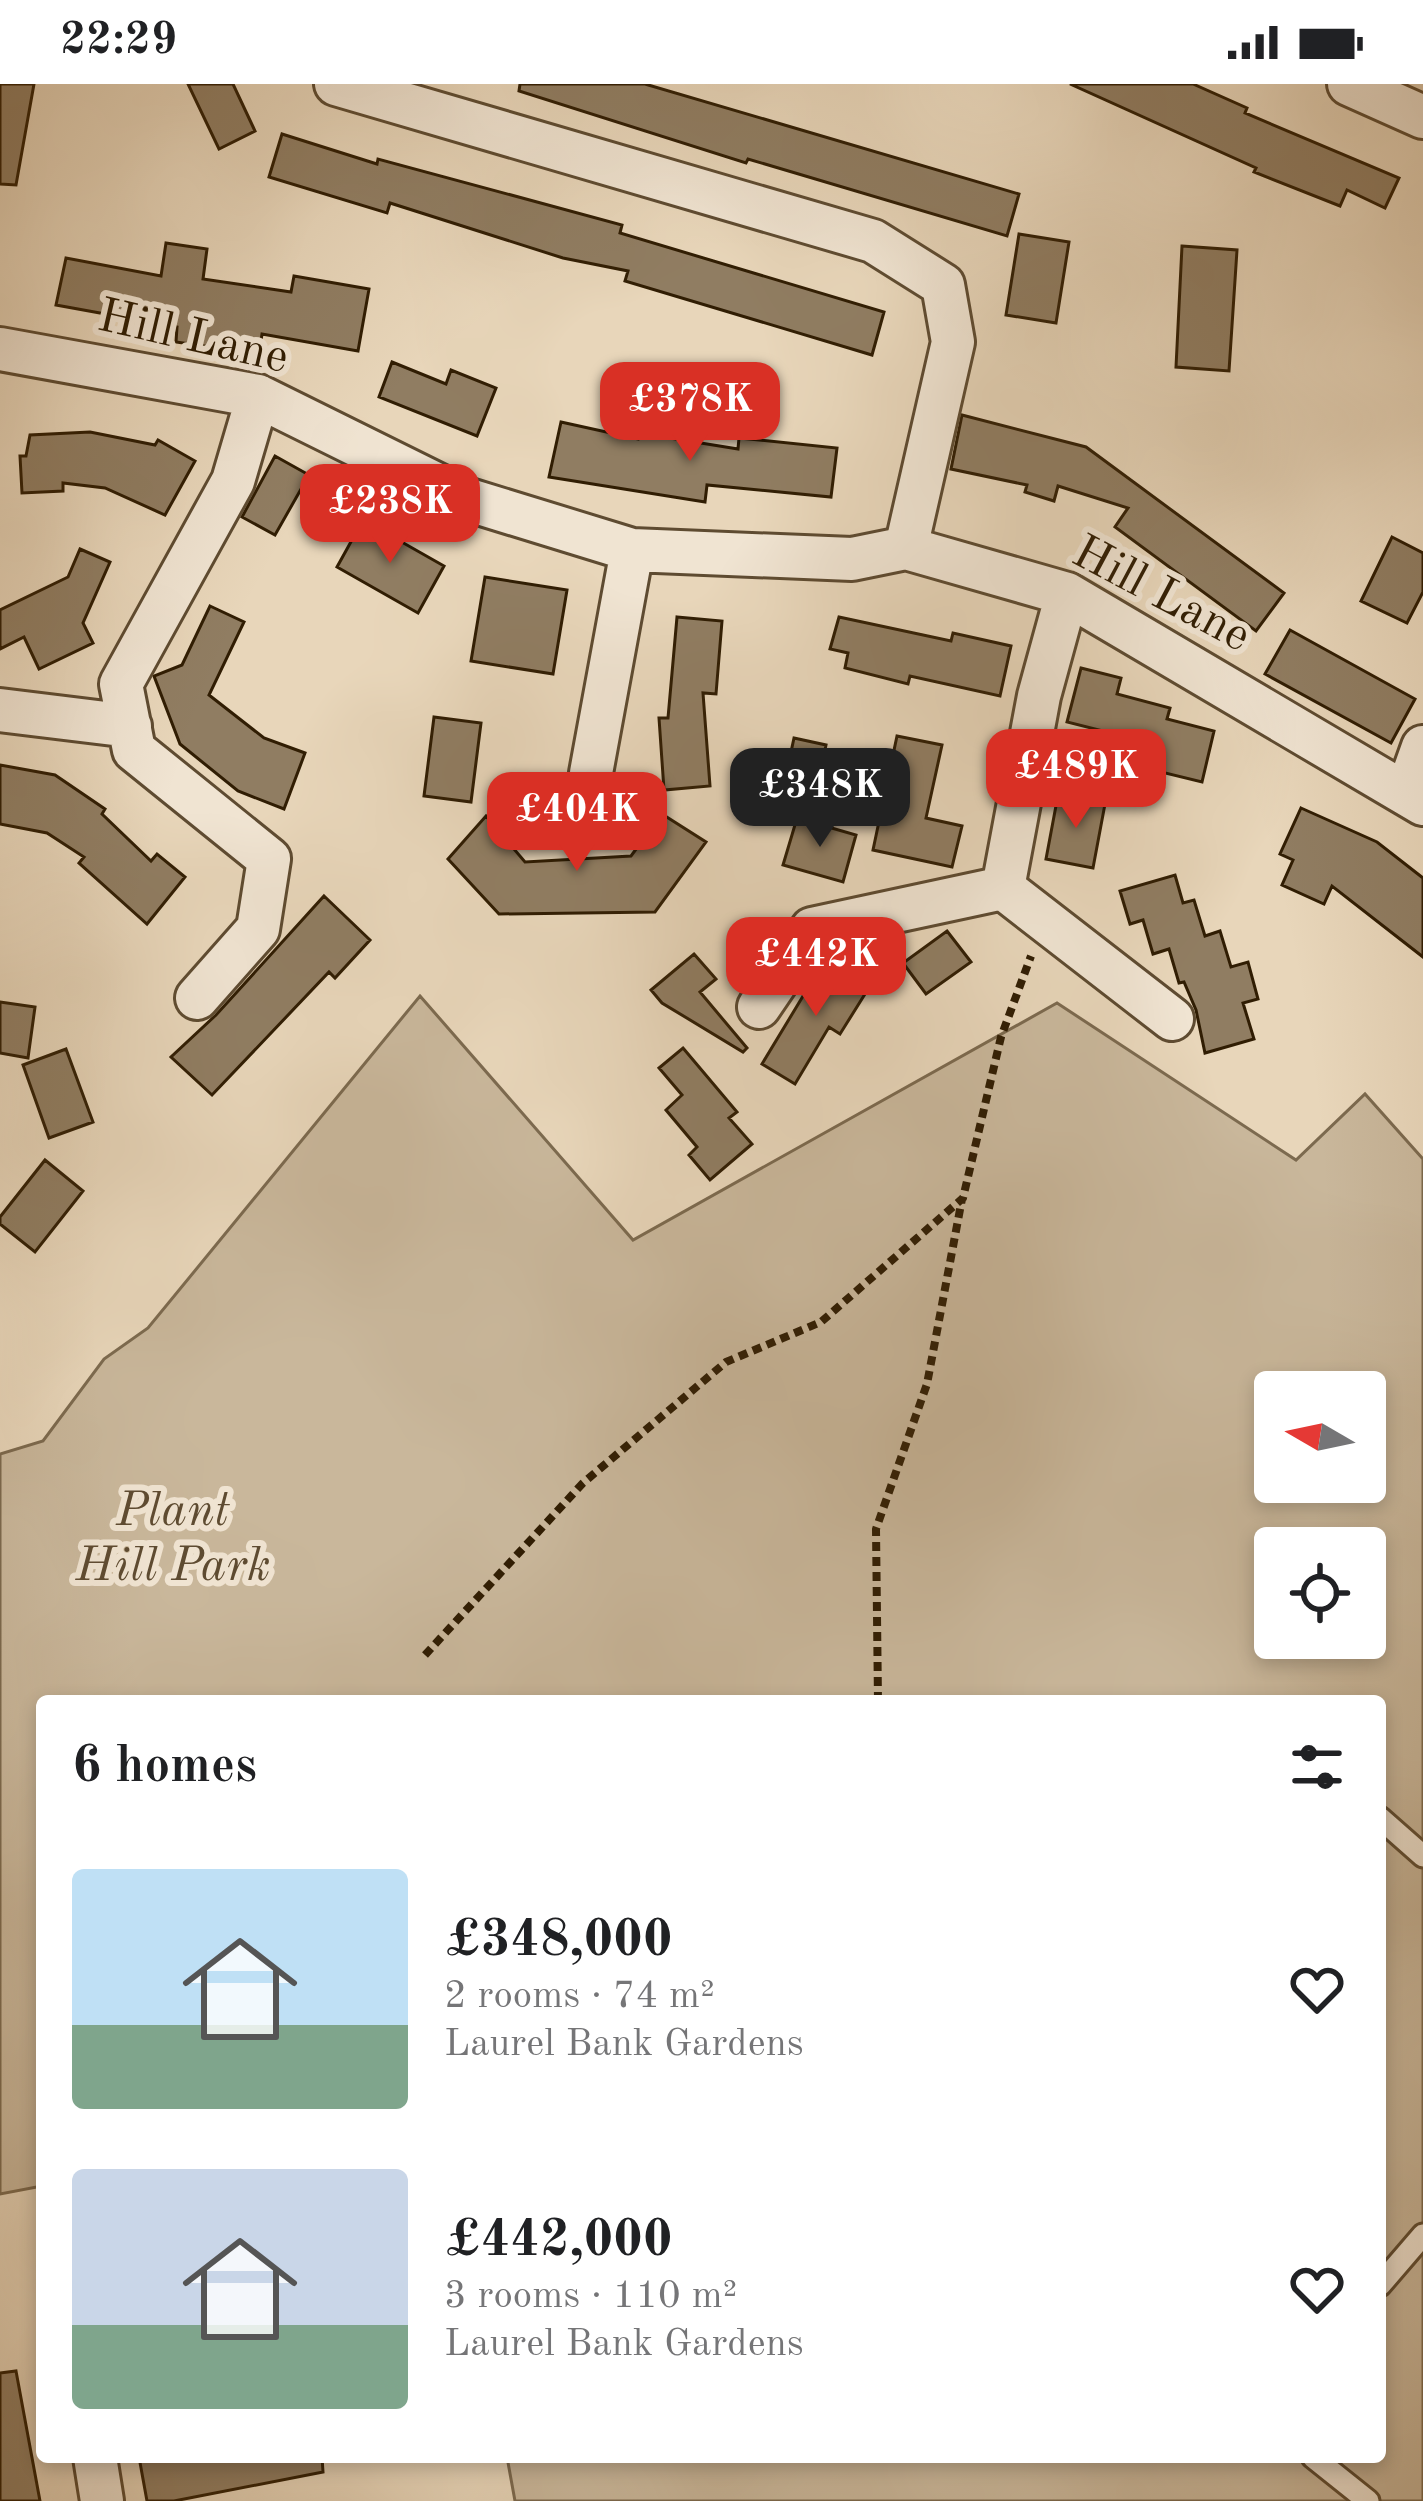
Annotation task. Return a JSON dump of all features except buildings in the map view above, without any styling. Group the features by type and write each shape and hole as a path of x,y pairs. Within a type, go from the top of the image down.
{"street":[{"path":"336,84 873,241 943,285 953,342 906,548"},
{"path":"1349,84 1423,117"},
{"name":"Hill Lane","path":"0,350 258,396 466,499 632,550 851,560 906,548 1067,594 1415,798"},
{"path":"197,998 258,929 269,860 134,750 122,684 233,482 258,396"},
{"path":"591,773 632,550"},
{"path":"1003,888 1040,696 1067,594"},
{"path":"0,710 130,726"},
{"path":"1415,798 1423,747"},
{"path":"1003,888 1172,1019"},
{"path":"759,1007 812,928 1003,888"},
{"path":"95,2463 102,2501"}],"lane":[{"path":"1386,1823 1423,1856"},
{"path":"1388,2258 1423,2235"},
{"path":"1320,2463 1368,2501"}],"path":[{"path":"878,1695 876,1529 926,1384 1001,1037 1046,922"},
{"path":"424,1655 583,1483 726,1362 821,1322 963,1198"}],"green space":[{"name":"Plant Hill Park","path":"420,996 633,1240 1057,1003 1296,1160 1365,1094 1423,1159 1423,2501 515,2501 508,2463 1386,2463 1386,1695 36,1695 36,2187 0,2194 0,1454 43,1441 104,1359 148,1328"}]}
